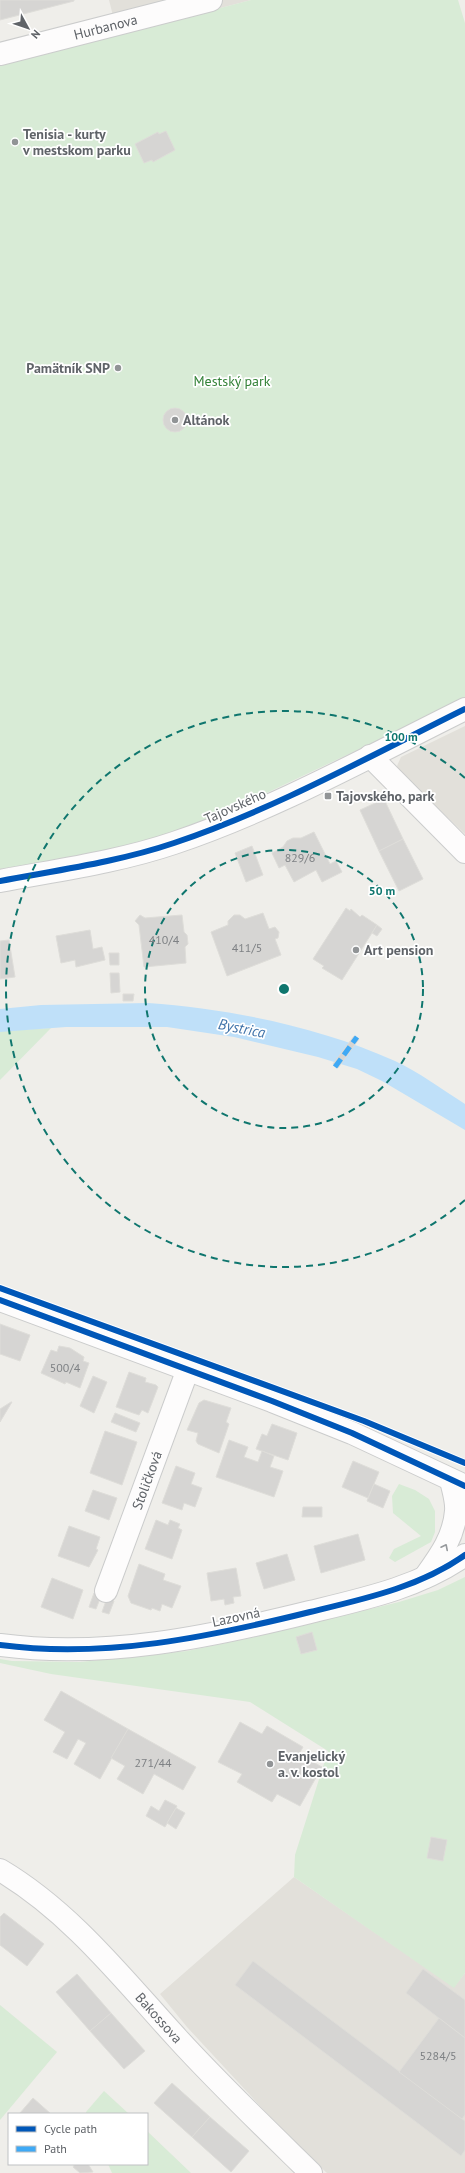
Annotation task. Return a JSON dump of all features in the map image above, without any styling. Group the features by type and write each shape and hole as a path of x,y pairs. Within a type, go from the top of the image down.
{"street":[{"name":"Hurbanova","path":"0,54 211,0"},
{"name":"Tajovského","path":"0,881 90,864 173,843 254,811 465,709"},
{"path":"370,756 465,852"},
{"path":"0,1300 188,1369 352,1432 458,1483 456,1510 450,1537 441,1555 423,1579"},
{"name":"Stoličková","path":"106,1591 188,1369"},
{"name":"Lazovná","path":"0,1645 86,1649 188,1640 324,1609 371,1596 423,1579 444,1570 465,1555"},
{"name":"Bakossova","path":"0,1870 30,1891 75,1929 117,1971 224,2087 311,2173"}],"shaded area":[{"path":"109,0 251,0 118,35"},
{"path":"465,726 465,834 400,772 397,766 401,757"},
{"path":"294,1877 454,1987 465,1973 465,2173 327,2173 299,2148 187,2027 160,1994"}],"green space":[{"name":"Mestský park","path":"251,0 458,0 465,23 465,699 218,816 164,836 101,853 0,869 0,63 118,35"},
{"path":"51,1028 0,1080 0,1031"},
{"path":"399,1484 415,1490 429,1499 435,1511 435,1532 431,1542 395,1562 389,1558 394,1549 421,1536 393,1513 392,1496"},
{"path":"465,1577 465,1973 454,1988 294,1877 295,1855 328,1751 250,1702 51,1674 0,1663 0,1659 12,1661 80,1662 187,1651 259,1636 399,1602 438,1590"},
{"path":"0,2005 57,2052 0,2120"},
{"path":"104,2091 128,2113 86,2113"},
{"path":"148,2132 191,2173 112,2173 108,2165 148,2165"}],"water":[{"name":"Bystrica","path":"148,1003 243,1015 306,1029 366,1049 413,1070 465,1104 465,1130 382,1081 357,1069 318,1057 234,1037 167,1027 66,1027 0,1032 0,1009 41,1005"}],"building":[{"path":"0,0 74,0 74,1 0,20"},
{"path":"166,131 175,150 153,162 152,160 144,163 135,144 158,132 159,134"},
{"name":"Altánok","path":"175,408 184,411 187,420 184,429 175,432 166,429 163,420 166,411"},
{"path":"384,799 403,839 379,851 360,810"},
{"path":"314,832 330,864 336,861 342,872 322,882 316,870 294,882 285,865 279,868 272,853 283,847 287,841 293,838 301,838"},
{"path":"403,839 423,879 399,891 379,851"},
{"path":"252,846 263,875 246,882 235,853"},
{"path":"346,908 350,911 351,909 360,917 362,915 377,925 342,980 322,968 324,966 313,959"},
{"path":"263,913 269,929 275,927 279,932 278,938 275,939 281,955 227,976 211,932 228,925 228,921 234,915 240,915 245,919"},
{"path":"140,915 145,918 182,915 184,932 187,935 188,944 185,947 186,963 144,967 139,925 135,921"},
{"path":"377,925 382,929 377,936 372,933"},
{"path":"90,930 93,949 102,947 105,960 76,967 75,960 61,963 56,936"},
{"path":"9,940 15,977 0,979 0,941"},
{"path":"109,953 119,953 119,965 110,965"},
{"path":"110,973 119,973 120,992 111,993"},
{"path":"123,994 134,994 133,1001 123,1001"},
{"path":"354,1036 359,1039 338,1068 333,1064"},
{"path":"0,1324 30,1335 20,1361 0,1354"},
{"path":"59,1346 70,1348 84,1357 83,1361 89,1363 80,1388 66,1382 65,1384 41,1373 51,1350 57,1352"},
{"path":"129,1372 146,1378 145,1382 158,1387 148,1413 142,1410 139,1415 116,1407"},
{"path":"93,1376 107,1382 94,1413 80,1406"},
{"path":"204,1400 231,1408 226,1422 229,1424 219,1453 198,1444 196,1441 198,1433 187,1430 199,1403"},
{"path":"12,1402 0,1422 0,1409"},
{"path":"115,1413 140,1423 136,1432 111,1422"},
{"path":"272,1424 297,1433 288,1460 256,1449 262,1434 267,1436"},
{"path":"105,1431 137,1442 122,1485 90,1473"},
{"path":"229,1440 248,1447 244,1457 258,1462 262,1451 274,1456 270,1467 283,1471 274,1497 216,1477"},
{"path":"353,1461 379,1472 368,1498 342,1487"},
{"path":"176,1466 195,1473 191,1484 202,1488 195,1507 184,1503 182,1510 162,1503"},
{"path":"374,1484 390,1491 383,1508 367,1501"},
{"path":"93,1490 117,1498 109,1520 85,1511"},
{"path":"303,1507 322,1507 322,1517 302,1517"},
{"path":"156,1520 168,1525 170,1520 180,1524 178,1528 182,1530 172,1559 145,1549"},
{"path":"69,1526 100,1537 96,1549 98,1550 89,1567 58,1556"},
{"path":"358,1534 365,1560 321,1573 314,1546"},
{"path":"287,1554 295,1580 264,1589 256,1563"},
{"path":"139,1564 165,1574 163,1580 181,1586 172,1608 162,1604 160,1611 152,1608 151,1610 131,1603 128,1596"},
{"path":"236,1568 241,1596 233,1597 234,1603 225,1605 224,1599 211,1601 207,1573"},
{"path":"52,1578 83,1590 73,1619 41,1607"},
{"path":"94,1593 101,1596 96,1609 89,1607"},
{"path":"107,1598 114,1601 109,1614 102,1612"},
{"path":"312,1632 317,1650 301,1654 296,1637"},
{"path":"61,1691 128,1729 100,1779 74,1764 86,1743 78,1739 67,1759 53,1752 65,1732 44,1720"},
{"name":"Evanjelický a. v. kostol","path":"240,1722 262,1734 267,1726 303,1747 299,1754 322,1767 300,1806 277,1794 272,1802 237,1782 242,1774 218,1762"},
{"path":"128,1729 196,1767 183,1790 154,1774 143,1794 117,1779 125,1766 111,1758"},
{"path":"165,1800 177,1806 165,1827 146,1816 151,1806 159,1811"},
{"path":"176,1808 185,1813 176,1829 167,1823"},
{"path":"431,1837 447,1840 443,1861 427,1858"},
{"path":"4,1913 44,1944 27,1966 0,1945 0,1917"},
{"path":"253,1961 465,2121 465,2150 461,2156 235,1985"},
{"path":"423,1969 465,2000 465,2038 406,1993"},
{"path":"77,1974 111,2013 90,2031 56,1992"},
{"path":"111,2013 145,2051 124,2069 90,2031"},
{"path":"439,2018 465,2038 465,2115 462,2119 399,2072"},
{"path":"172,2083 210,2117 192,2137 154,2103"},
{"path":"33,2098 50,2113 20,2113"},
{"path":"210,2117 249,2151 231,2172 192,2137"},
{"path":"74,2165 89,2165 93,2172 80,2173 73,2167"}],"marked path":[{"path":"335,1067 357,1037"}],"cycle path":[{"path":"0,881 88,865 153,850 212,829 322,781 465,709"},
{"path":"0,1288 364,1421 465,1463"},
{"path":"0,1300 272,1401 352,1433 465,1486"},
{"path":"0,1645 39,1649 118,1647 156,1643 234,1630 391,1591 429,1576 465,1555"}],"place":[{"name":"Tenisia - kurty v mestskom parku","path":"15,142"},
{"name":"Pamätník SNP","path":"118,368"},
{"name":"Altánok","path":"175,420"},
{"name":"Tajovského, park","path":"328,796"},
{"name":"Art pension","path":"356,950"},
{"name":"Evanjelický a. v. kostol","path":"270,1764"}]}
